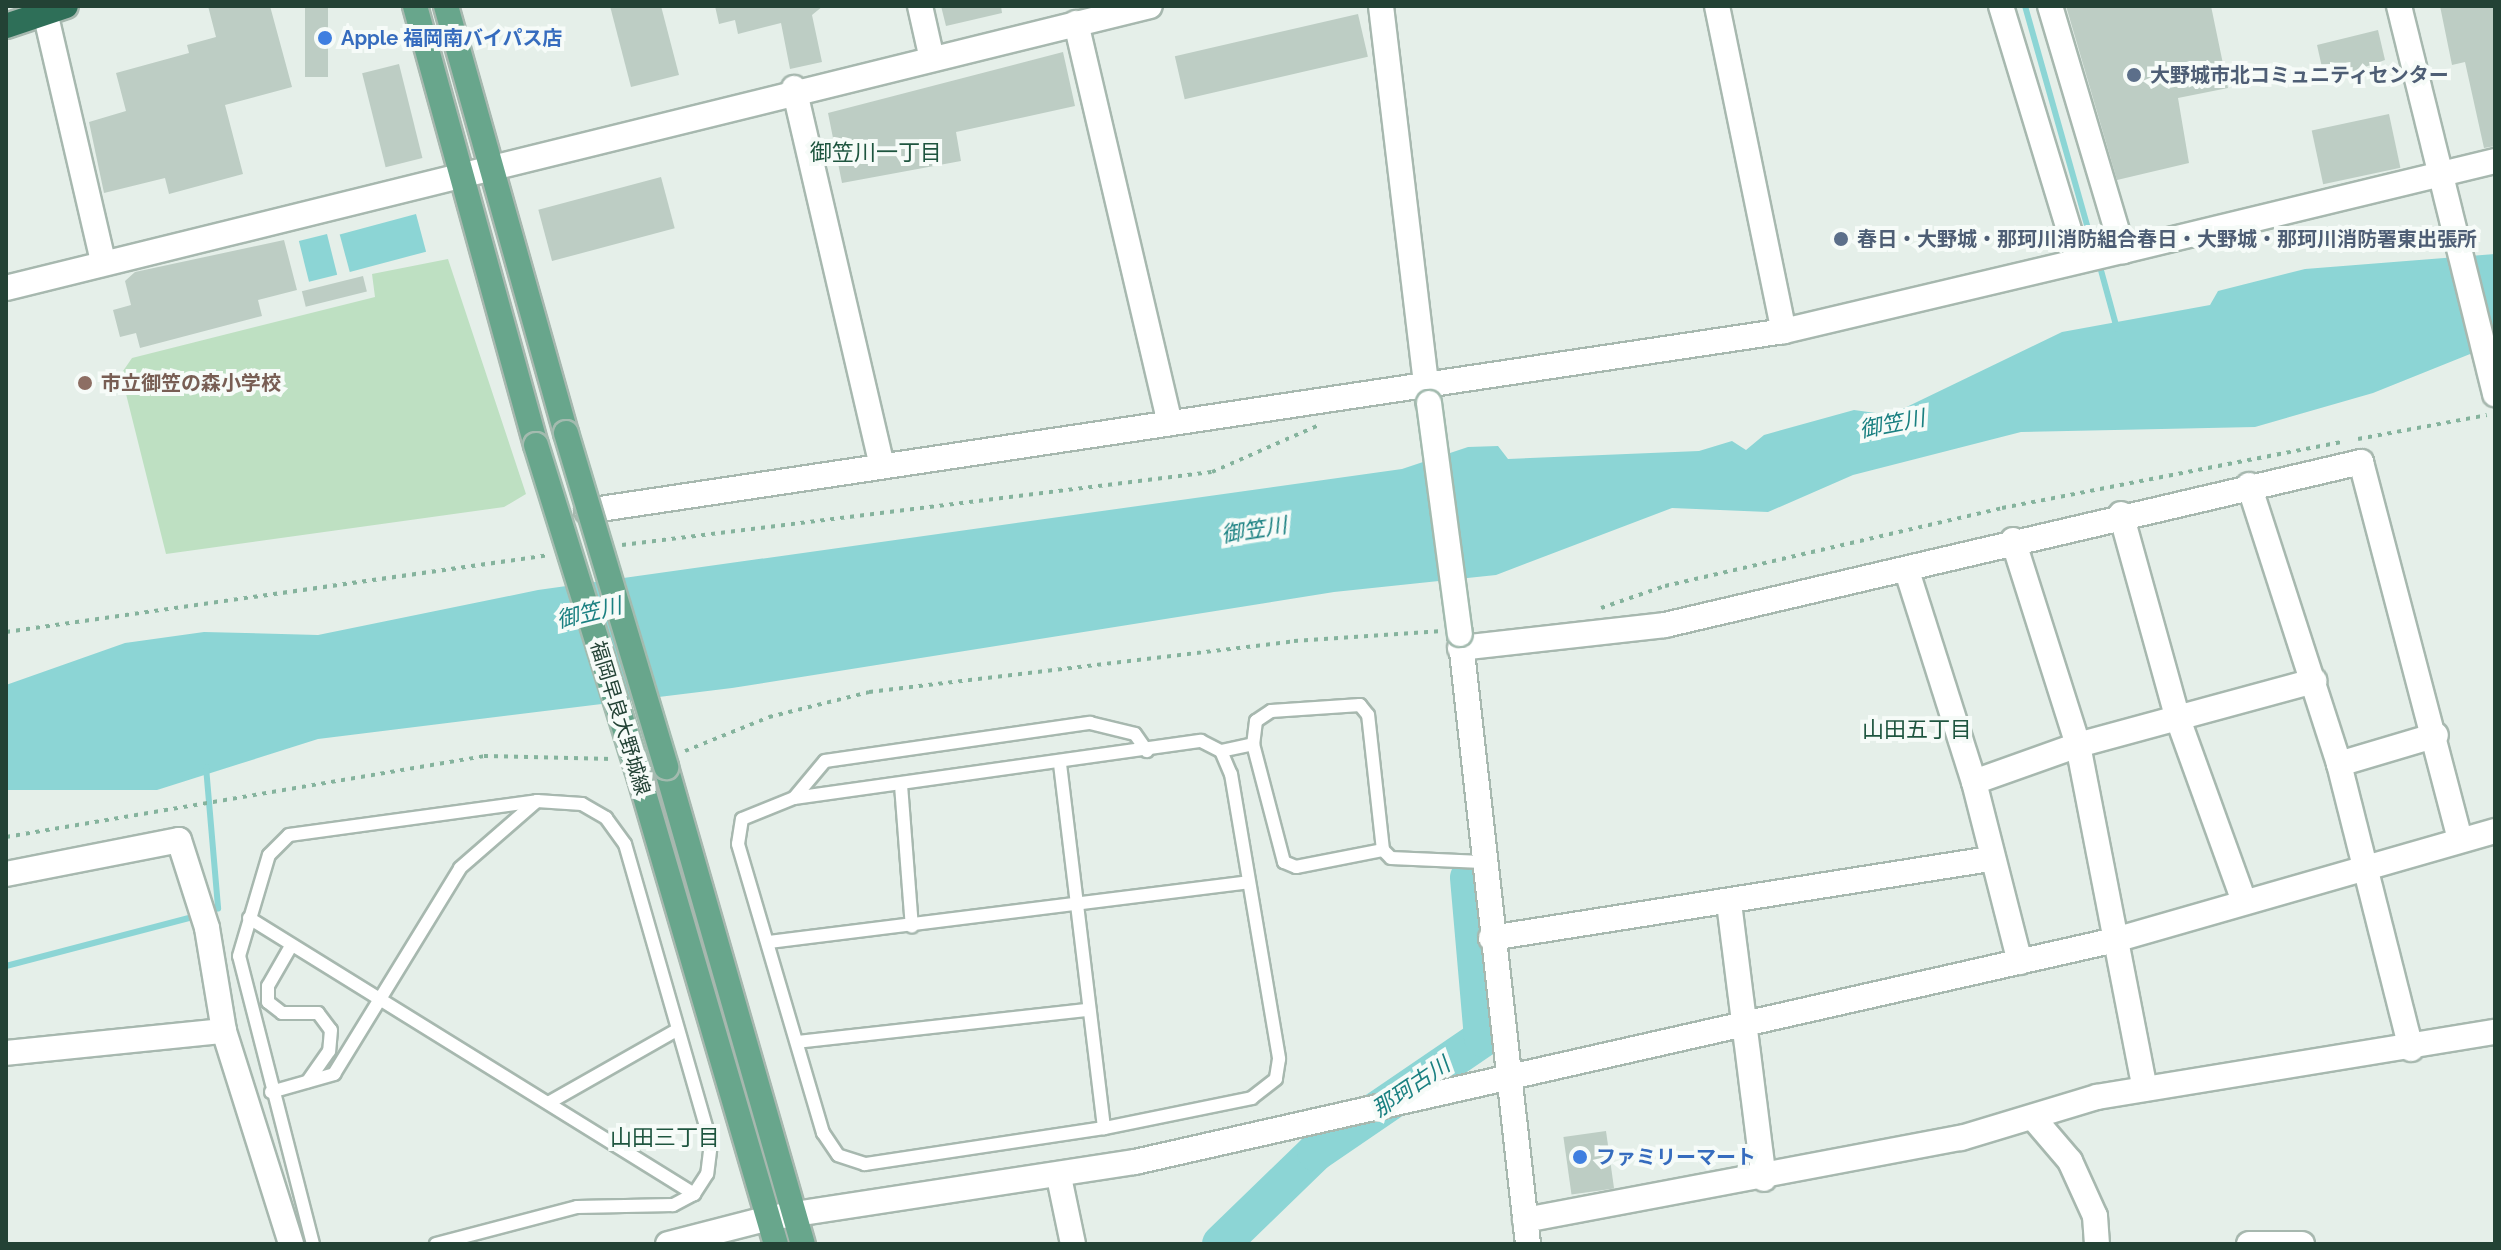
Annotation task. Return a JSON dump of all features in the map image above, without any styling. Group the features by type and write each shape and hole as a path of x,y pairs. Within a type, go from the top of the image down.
{"highway":[{"path":"6,26 56,9"}],"main road":[{"name":"福岡早良大野城線","path":"415,6 465,169 536,445 627,763 776,1244"},
{"name":"福岡早良大野城線","path":"446,6 587,511 672,759 803,1244"}],"street":[{"path":"920,6 931,55"},
{"path":"6,288 465,169 931,55 1150,6"},
{"path":"1381,6 1526,1232 2035,1120 2145,1089 2411,1049 2495,1032"},
{"path":"1717,6 1784,331"},
{"path":"2001,6 2078,259"},
{"path":"2050,6 2123,251"},
{"path":"2399,6 2444,173 2495,394"},
{"path":"56,9 103,261"},
{"path":"1076,23 1170,423"},
{"path":"794,88 882,466"},
{"path":"587,511 1170,423 1428,394 1784,331 2495,161"},
{"path":"1455,638 1665,625 1907,571 2013,540 2121,514 2361,462 2436,735 2460,840"},
{"path":"2249,485 2339,764 2361,868 2411,1049"},
{"path":"2121,514 2178,719 2243,899"},
{"path":"2013,540 2078,745 2145,1089"},
{"path":"1907,571 1974,782 1990,859 2020,962"},
{"path":"1974,782 2078,745 2314,681"},
{"path":"2339,764 2436,735"},
{"path":"668,1244 721,1236 769,1218 1059,1177 2020,962 2115,940 2243,899 2495,831"},
{"path":"6,874 179,840 207,928 224,1031 291,1244"},
{"path":"1491,938 1729,903 1990,859"},
{"path":"1729,903 1764,1179"},
{"path":"6,1053 224,1031"},
{"path":"2035,1120 2070,1161 2095,1216 2097,1244"},
{"path":"1059,1177 1073,1244"},
{"path":"2249,1244 2302,1244"}],"lane":[{"path":"1383,850 1296,867 1284,862 1253,744 1256,721 1271,711 1360,705 1368,715 1383,850 1391,858 1482,862"},
{"path":"794,798 825,761 1090,723 1135,734 1147,751"},
{"path":"1221,751 1279,1059 1276,1079 1252,1098 1104,1128 865,1164 838,1155 823,1133 738,844 742,819 763,805 794,798 1060,764 1201,741 1221,751 1253,744"},
{"path":"1060,764 1104,1128"},
{"path":"901,785 912,927"},
{"path":"271,1092 334,1074 460,868 537,801"},
{"path":"313,1244 271,1092 239,956 269,855 289,835 537,801 582,804 606,818 625,844 675,1031 711,1143 707,1174 694,1194 642,1210 577,1207 436,1244"},
{"path":"769,942 912,927 1248,882"},
{"path":"249,918 694,1194"},
{"path":"291,946 268,986 268,1002 282,1013 318,1013 331,1030 329,1051 308,1081"},
{"path":"797,1042 1089,1010"},
{"path":"550,1102 675,1031"}],"path":[{"path":"1591,612 1665,586 2002,508 2495,413"},
{"path":"616,546 1212,472 1329,421"},
{"path":"6,632 553,555"},
{"path":"672,759 869,692 1294,641 1455,638"},
{"path":"6,837 484,756 627,763"}],"green space":[{"path":"448,259 526,494 504,507 166,554 121,374 132,358 375,297 372,274"}],"water":[{"path":"416,214 426,252 350,272 340,234"},
{"path":"327,234 337,275 309,282 299,241"},
{"name":"御笠川","path":"2495,254 2495,344 2373,393 2255,427 2021,432 1853,475 1768,512 1672,508 1496,575 1334,592 732,688 318,739 157,790 6,790 6,685 125,643 204,632 318,635 538,590 1402,469 1468,447 1498,446 1508,459 1699,451 1732,441 1746,450 1764,435 1854,410 1890,415 2062,332 2210,305 2218,291 2305,269"}],"building":[{"path":"208,6 270,6 292,87 225,105 243,174 169,194 165,178 104,193 89,122 126,111 116,73 189,53 187,45 216,37"},
{"path":"305,6 328,6 328,77 305,77"},
{"path":"610,6 661,6 679,75 631,87"},
{"path":"715,6 823,6 812,15 822,62 790,69 781,23 738,34 735,20 719,24"},
{"path":"941,6 1001,6 1002,13 946,26"},
{"path":"2066,6 2211,6 2228,88 2178,98 2189,163 2117,180"},
{"path":"2440,6 2495,6 2495,146 2484,148 2465,62 2452,65"},
{"path":"1358,14 1368,57 1185,99 1175,56"},
{"path":"2378,30 2385,60 2325,81 2317,45"},
{"path":"1063,52 1075,106 956,132 961,161 842,183 828,113"},
{"path":"399,64 422,158 386,167 362,73"},
{"path":"2389,114 2400,168 2323,184 2312,130"},
{"path":"661,177 675,228 552,261 538,210"},
{"path":"284,240 297,290 258,300 262,316 140,348 136,333 120,337 113,310 131,305 125,281 135,272"},
{"path":"363,276 367,292 306,307 302,291"},
{"path":"1606,1131 1614,1188 1571,1194 1563,1137"}],"waterway":[{"path":"2025,6 2095,253"},
{"path":"2099,263 2117,329"},
{"path":"206,767 218,908 207,912"},
{"name":"那珂古川","path":"1221,1244 1316,1152 1483,1038 1469,878"},
{"path":"6,966 197,916"}],"place":[{"name":"Apple 福岡南バイパス店","path":"325,38"},
{"name":"大野城市北コミュニティセンター","path":"2134,75"},
{"name":"春日・大野城・那珂川消防組合春日・大野城・那珂川消防署東出張所","path":"1841,239"},
{"name":"市立御笠の森小学校","path":"85,383"},
{"name":"ファミリーマート","path":"1580,1157"}],"district":[{"name":"御笠川一丁目","path":"876,153"},
{"name":"山田五丁目","path":"1917,730"},
{"name":"山田三丁目","path":"665,1138"}]}
